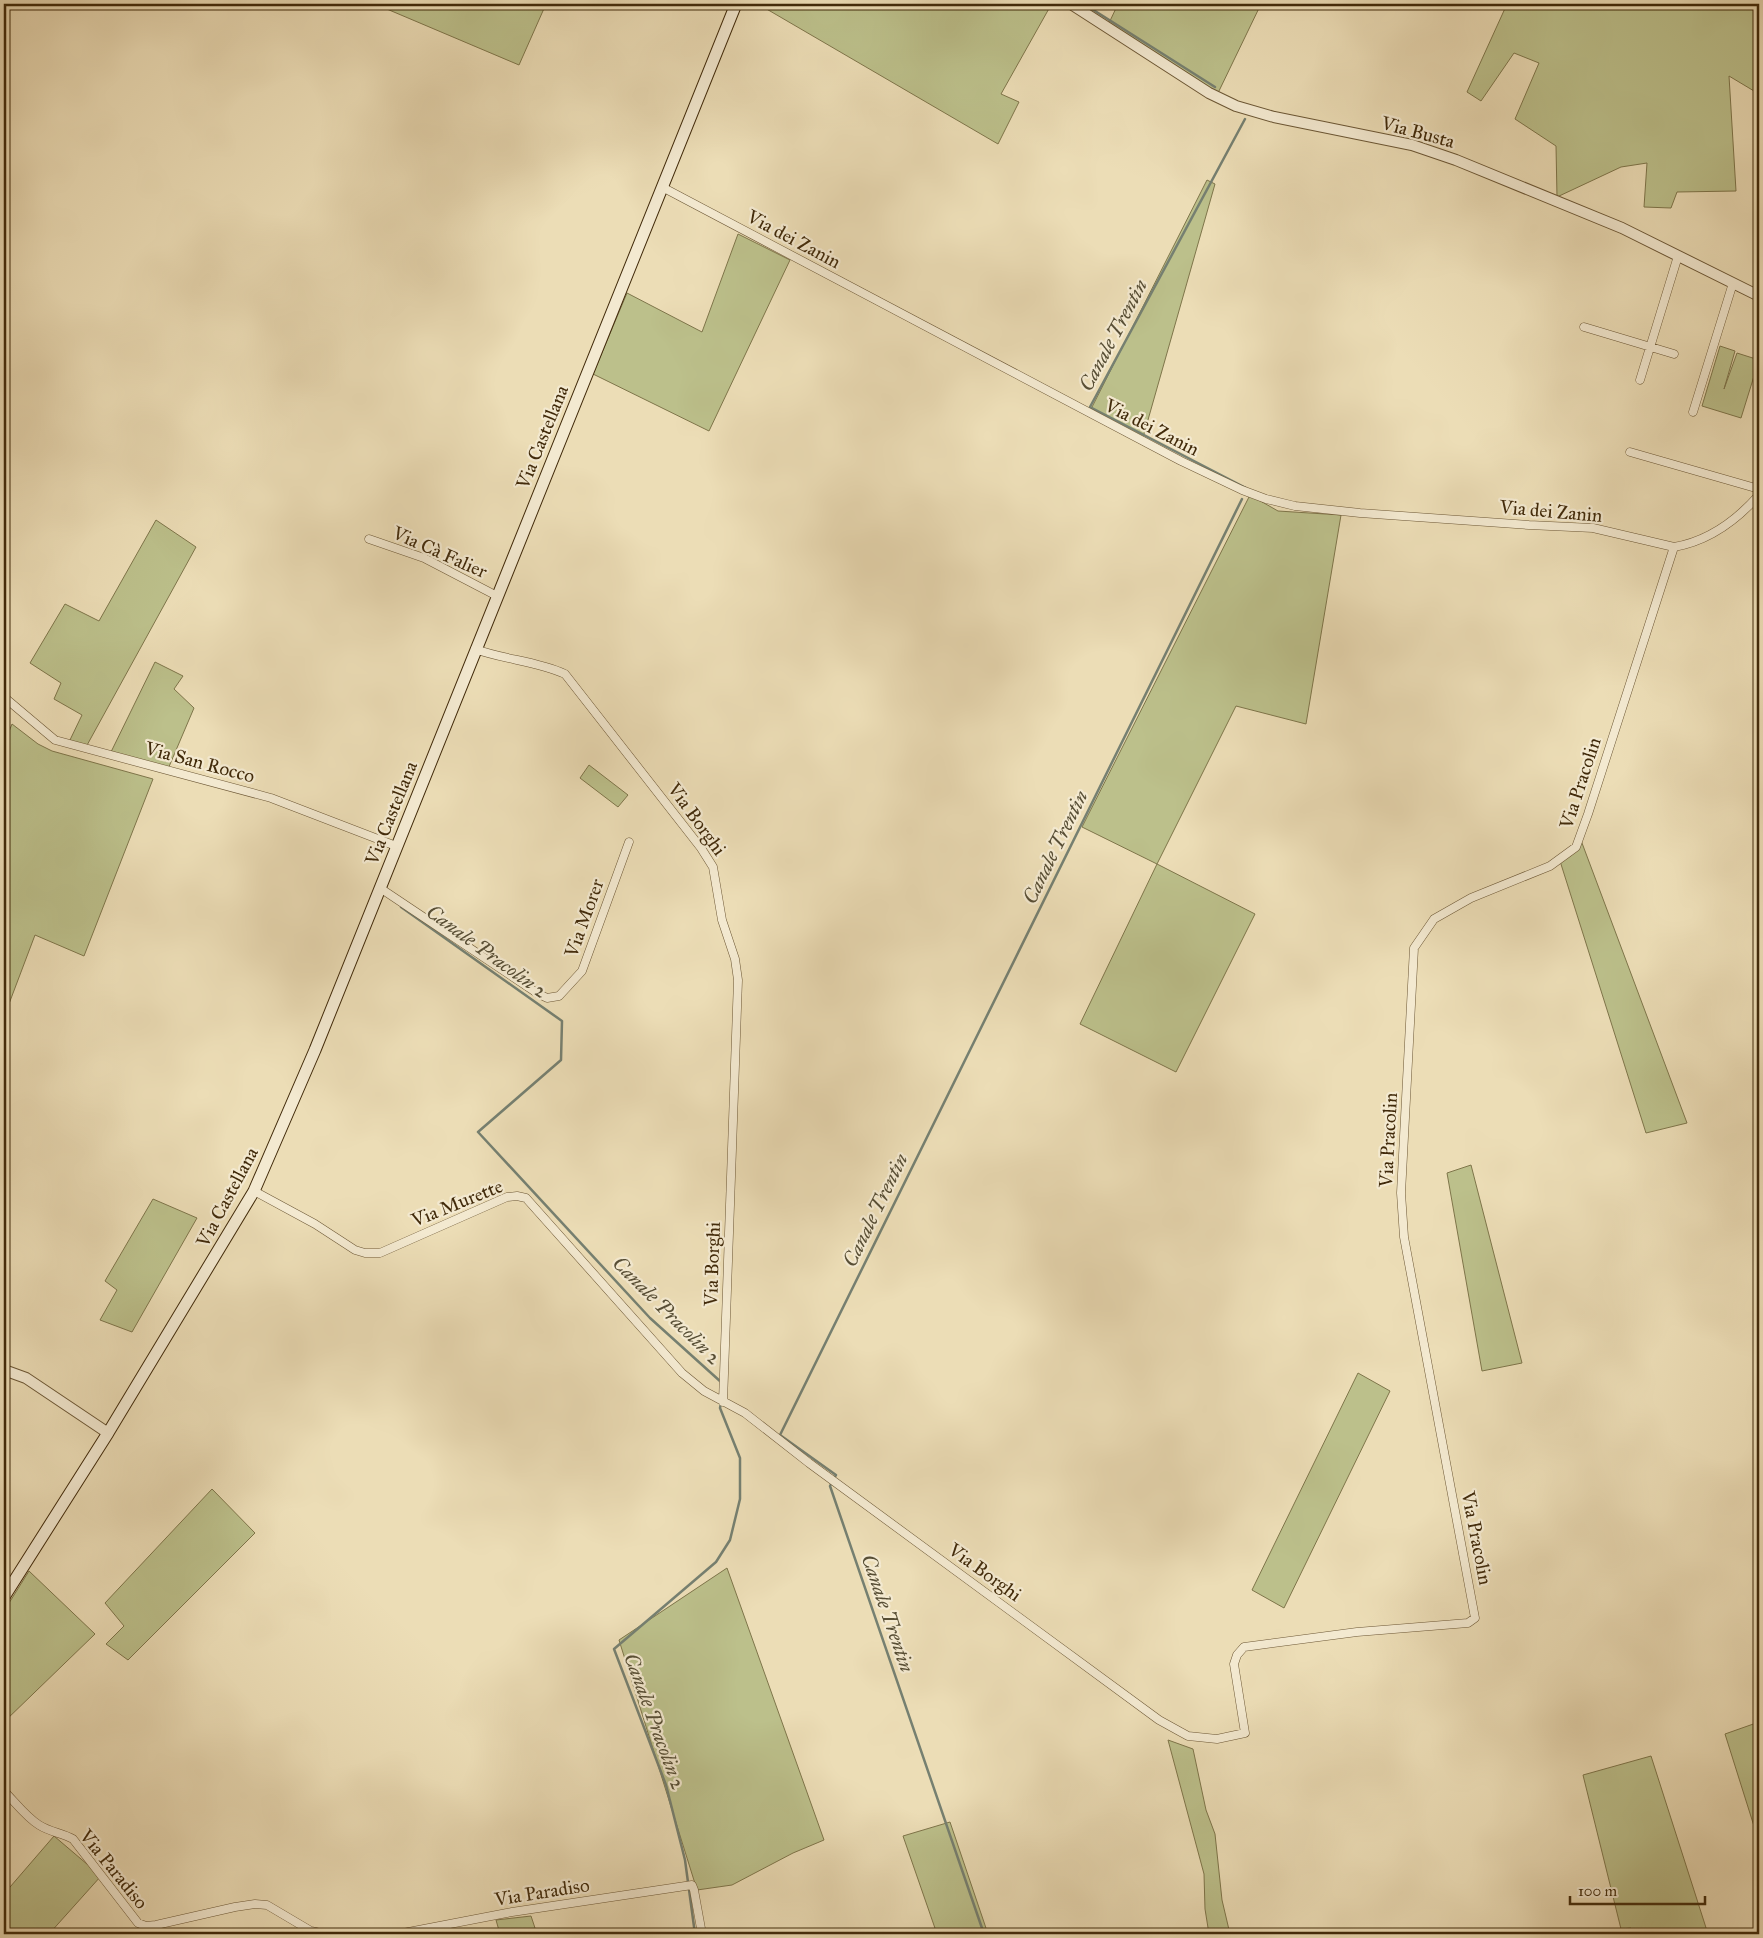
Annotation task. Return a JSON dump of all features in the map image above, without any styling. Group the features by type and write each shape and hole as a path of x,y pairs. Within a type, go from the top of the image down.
{"main road":[{"name":"Via Castellana","path":"4,1597 108,1433 254,1191 315,1050 736,4"}],"street":[{"name":"Via Busta","path":"1071,4 1209,93 1236,106 1274,117 1412,145 1456,160 1622,228 1759,296"},
{"name":"Via dei Zanin","path":"662,186 1181,461 1242,490 1266,499 1295,506 1360,513 1593,528 1674,546"},
{"path":"1640,380 1678,256"},
{"path":"1693,412 1733,282"},
{"path":"1584,327 1674,354"},
{"path":"1630,452 1759,489"},
{"path":"1674,546 1702,539 1724,528 1748,508 1759,495"},
{"name":"Via Cà Falier","path":"370,539 424,558 497,596"},
{"name":"Via Pracolin","path":"1245,1733 1234,1664 1237,1655 1244,1647 1357,1632 1468,1624 1475,1618 1404,1237 1401,1193 1414,948 1434,919 1471,898 1550,866 1576,847 1674,546"},
{"name":"Via Borghi","path":"475,649 486,654 548,666 566,674 701,848 713,867 722,920 735,959 738,980 723,1402 745,1414 1159,1720 1188,1736 1216,1739 1245,1733"},
{"name":"Via San Rocco","path":"4,697 55,740 271,798 396,846"},
{"name":"Via Morer","path":"380,888 537,993 547,998 559,996 582,971 629,842"},
{"name":"Via Murette","path":"254,1191 315,1224 355,1250 365,1253 380,1253 507,1197 517,1196 526,1198 682,1373 704,1391 723,1402"},
{"path":"4,1370 26,1378 108,1433"},
{"name":"Via Paradiso","path":"4,1791 37,1824 52,1832 62,1833 73,1839 138,1923 146,1926 156,1925 235,1907 261,1904 273,1908 311,1931 325,1934"},
{"name":"Via Paradiso","path":"398,1934 512,1912 692,1885 702,1934"}],"green space":[{"path":"375,4 546,4 519,65"},
{"path":"758,4 1051,5 1001,94 1019,102 998,144"},
{"path":"1118,4 1261,4 1218,93 1109,23"},
{"path":"1507,4 1758,4 1759,94 1729,76 1736,191 1677,192 1671,208 1644,207 1647,163 1621,167 1557,197 1556,146 1515,119 1539,63 1514,53 1481,101 1467,92"},
{"path":"1207,180 1215,184 1142,441 1089,413"},
{"path":"738,234 790,260 709,431 593,374 627,293 702,332"},
{"path":"1720,346 1735,351 1724,389 1737,353 1759,360 1741,418 1702,406"},
{"path":"1250,495 1278,511 1341,515 1306,724 1236,706 1157,864 1082,827"},
{"path":"156,520 196,547 86,747 69,742 82,715 54,699 61,683 30,663 65,604 99,621"},
{"path":"155,662 183,676 174,689 194,708 168,769 110,754"},
{"path":"12,724 38,744 52,751 153,779 84,956 35,935 4,1017 4,744"},
{"path":"589,765 628,795 618,807 580,778"},
{"path":"1579,835 1687,1123 1646,1133 1560,861 1572,855"},
{"path":"1157,864 1255,914 1176,1072 1080,1024"},
{"path":"1471,1165 1522,1363 1482,1371 1447,1173"},
{"path":"153,1199 197,1218 132,1332 100,1320 117,1290 105,1281"},
{"path":"1358,1373 1390,1391 1284,1608 1252,1590"},
{"path":"212,1489 255,1533 128,1660 106,1644 124,1626 105,1603"},
{"path":"727,1568 824,1840 793,1853 732,1885 697,1890 619,1640"},
{"path":"29,1571 95,1634 4,1722 4,1611"},
{"path":"1759,1722 1759,1842 1725,1734"},
{"path":"1168,1740 1193,1749 1206,1810 1215,1834 1222,1900 1230,1934 1209,1934 1205,1909 1204,1874"},
{"path":"1651,1756 1708,1934 1633,1934 1631,1928 1621,1929 1583,1775"},
{"path":"950,1822 988,1934 937,1934 903,1836"},
{"path":"54,1836 101,1876 49,1934 4,1934 4,1894"},
{"path":"531,1916 537,1934 500,1934 496,1920"}],"waterway":[{"name":"Canale Trentin","path":"1084,4 1215,87"},
{"name":"Canale Trentin","path":"1245,119 1090,407 1246,488"},
{"name":"Canale Trentin","path":"984,1934 830,1486 836,1475 780,1435 1242,499"},
{"name":"Canale Pracolin 2","path":"401,907 562,1021 561,1060 478,1132 650,1318 721,1382"},
{"name":"Canale Pracolin 2","path":"695,1934 685,1860 666,1785 614,1649 716,1562 730,1540 740,1499 740,1458 720,1408 721,1403"}]}
